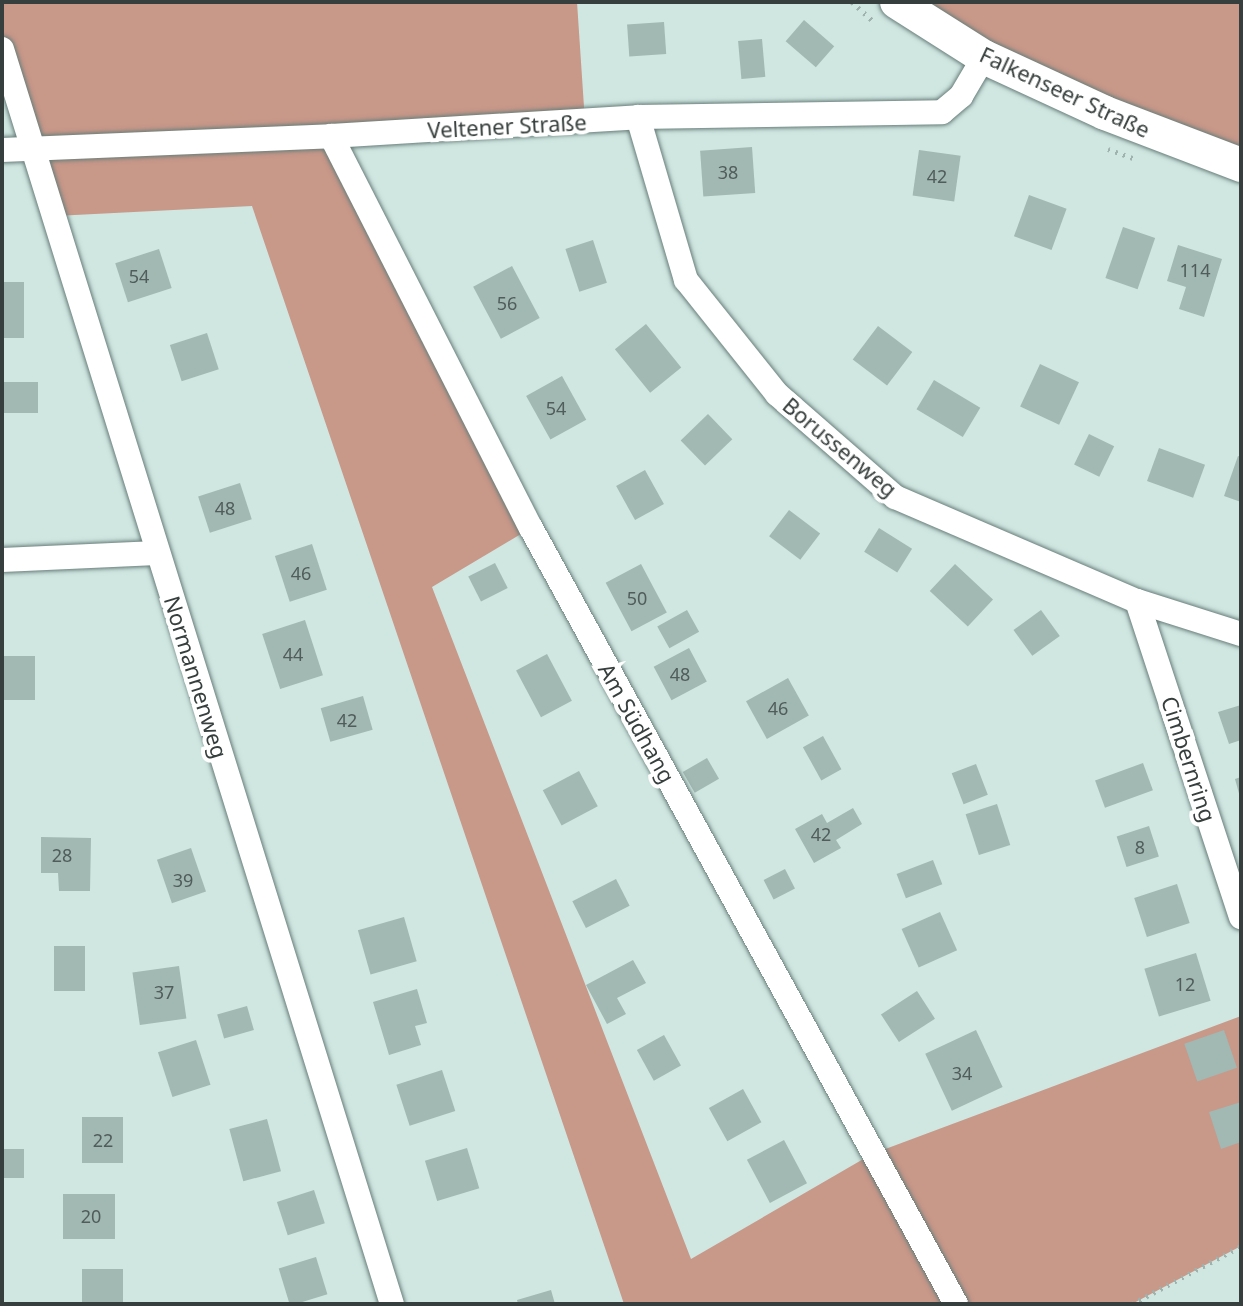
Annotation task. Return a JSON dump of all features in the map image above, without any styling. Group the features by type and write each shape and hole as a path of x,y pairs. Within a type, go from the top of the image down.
{"main road":[{"name":"Falkenseer Straße","path":"897,2 984,57 1105,113 1241,165"}],"street":[{"name":"Normannenweg","path":"2,49 392,1304"},
{"name":"Veltener Straße","path":"2,150 331,136 638,117 942,112 961,96 984,57"},
{"name":"Borussenweg","path":"638,117 686,280 777,394 895,497 1137,601 1241,634"},
{"name":"Am Südhang","path":"331,136 531,528 956,1304"},
{"path":"2,560 157,553"},
{"name":"Cimbernring","path":"1137,601 1241,917"}],"path":[{"path":"1132,1304 1241,1246"}],"shaded area":[{"path":"2,2 577,2 585,122 332,136 531,528 432,587 691,1259 872,1154 1241,1016 1241,1246 1132,1304 624,1304 252,206 55,216 2,49"},
{"path":"897,2 1241,2 1241,165"}],"building":[{"path":"804,20 834,46 816,67 786,41"},
{"path":"664,22 666,54 629,57 627,25"},
{"path":"762,39 765,77 741,79 738,41"},
{"path":"752,147 755,193 703,197 700,151"},
{"path":"919,150 961,156 954,201 913,196"},
{"path":"1029,195 1067,209 1052,250 1014,236"},
{"path":"1123,227 1155,238 1138,289 1105,278"},
{"path":"593,240 607,283 579,292 565,249"},
{"path":"1178,245 1222,259 1204,317 1179,309 1186,287 1167,281"},
{"path":"159,249 172,288 128,302 115,263"},
{"path":"512,266 540,318 501,339 473,287"},
{"path":"2,282 24,282 24,338 2,338"},
{"path":"646,324 681,368 650,393 615,349"},
{"path":"878,326 912,352 887,385 853,360"},
{"path":"207,333 219,369 182,381 170,345"},
{"path":"1040,364 1079,382 1059,425 1020,407"},
{"path":"562,376 586,420 550,440 526,396"},
{"path":"934,380 980,408 963,437 916,409"},
{"path":"2,382 38,382 38,413 2,413"},
{"path":"708,414 732,439 705,466 681,440"},
{"path":"1089,434 1114,446 1099,477 1074,465"},
{"path":"1159,448 1205,465 1193,498 1147,481"},
{"path":"1238,456 1241,457 1241,502 1224,496"},
{"path":"645,470 664,504 635,520 616,486"},
{"path":"240,483 252,519 210,533 198,497"},
{"path":"789,510 820,533 800,560 769,536"},
{"path":"879,528 912,549 897,572 864,552"},
{"path":"312,544 327,590 290,602 275,556"},
{"path":"495,563 508,588 481,602 468,577"},
{"path":"641,564 667,613 632,631 606,583"},
{"path":"955,564 993,599 968,627 930,591"},
{"path":"687,610 699,632 669,648 657,626"},
{"path":"1041,610 1060,636 1032,656 1013,630"},
{"path":"305,620 323,675 280,689 262,634"},
{"path":"689,648 707,682 672,700 654,667"},
{"path":"547,654 572,701 541,717 516,670"},
{"path":"2,656 35,656 35,700 2,700"},
{"path":"788,678 809,716 767,739 746,701"},
{"path":"363,696 373,730 330,742 321,708"},
{"path":"1241,705 1241,740 1229,744 1218,712"},
{"path":"823,736 841,769 821,780 803,747"},
{"path":"707,758 719,779 695,793 683,772"},
{"path":"1143,763 1153,790 1105,808 1095,780"},
{"path":"976,764 988,795 964,804 952,773"},
{"path":"579,771 598,806 562,826 543,790"},
{"path":"1241,777 1241,797 1240,797 1235,779"},
{"path":"997,804 1010,845 979,855 966,814"},
{"path":"853,808 862,824 836,840 841,848 814,863 795,829 822,814 827,823"},
{"path":"1149,826 1159,856 1127,867 1117,837"},
{"path":"41,837 91,838 90,891 59,891 58,873 41,873"},
{"path":"191,848 206,891 172,903 157,860"},
{"path":"933,860 942,884 906,898 897,874"},
{"path":"785,869 795,889 774,899 764,880"},
{"path":"616,879 630,906 586,928 572,901"},
{"path":"1177,884 1190,923 1147,937 1134,898"},
{"path":"940,912 957,950 919,967 902,929"},
{"path":"404,917 417,961 371,974 358,930"},
{"path":"54,946 85,946 85,991 54,991"},
{"path":"1196,953 1211,1001 1159,1017 1144,969"},
{"path":"633,960 646,983 617,998 626,1014 607,1024 586,985"},
{"path":"179,966 186,1018 140,1025 132,973"},
{"path":"417,989 427,1023 415,1026 421,1045 389,1055 373,1002"},
{"path":"917,991 935,1019 899,1042 881,1014"},
{"path":"247,1006 254,1030 224,1039 217,1015"},
{"path":"976,1030 1003,1087 952,1111 925,1054"},
{"path":"1224,1030 1237,1068 1197,1081 1184,1044"},
{"path":"664,1035 681,1066 654,1081 637,1050"},
{"path":"196,1040 211,1085 172,1097 158,1052"},
{"path":"442,1070 455,1111 410,1126 396,1085"},
{"path":"743,1089 761,1122 727,1141 709,1108"},
{"path":"1241,1102 1241,1142 1221,1149 1209,1112"},
{"path":"82,1117 123,1117 123,1163 82,1163"},
{"path":"267,1119 281,1171 243,1181 229,1129"},
{"path":"784,1140 807,1183 770,1203 747,1160"},
{"path":"467,1148 479,1188 437,1201 425,1161"},
{"path":"2,1149 24,1149 24,1178 2,1178"},
{"path":"314,1190 325,1223 288,1235 277,1202"},
{"path":"63,1194 115,1194 115,1239 63,1239"},
{"path":"316,1257 327,1294 290,1304 279,1268"},
{"path":"82,1269 123,1269 123,1304 82,1304"},
{"path":"551,1290 555,1304 518,1304 517,1300"}]}
